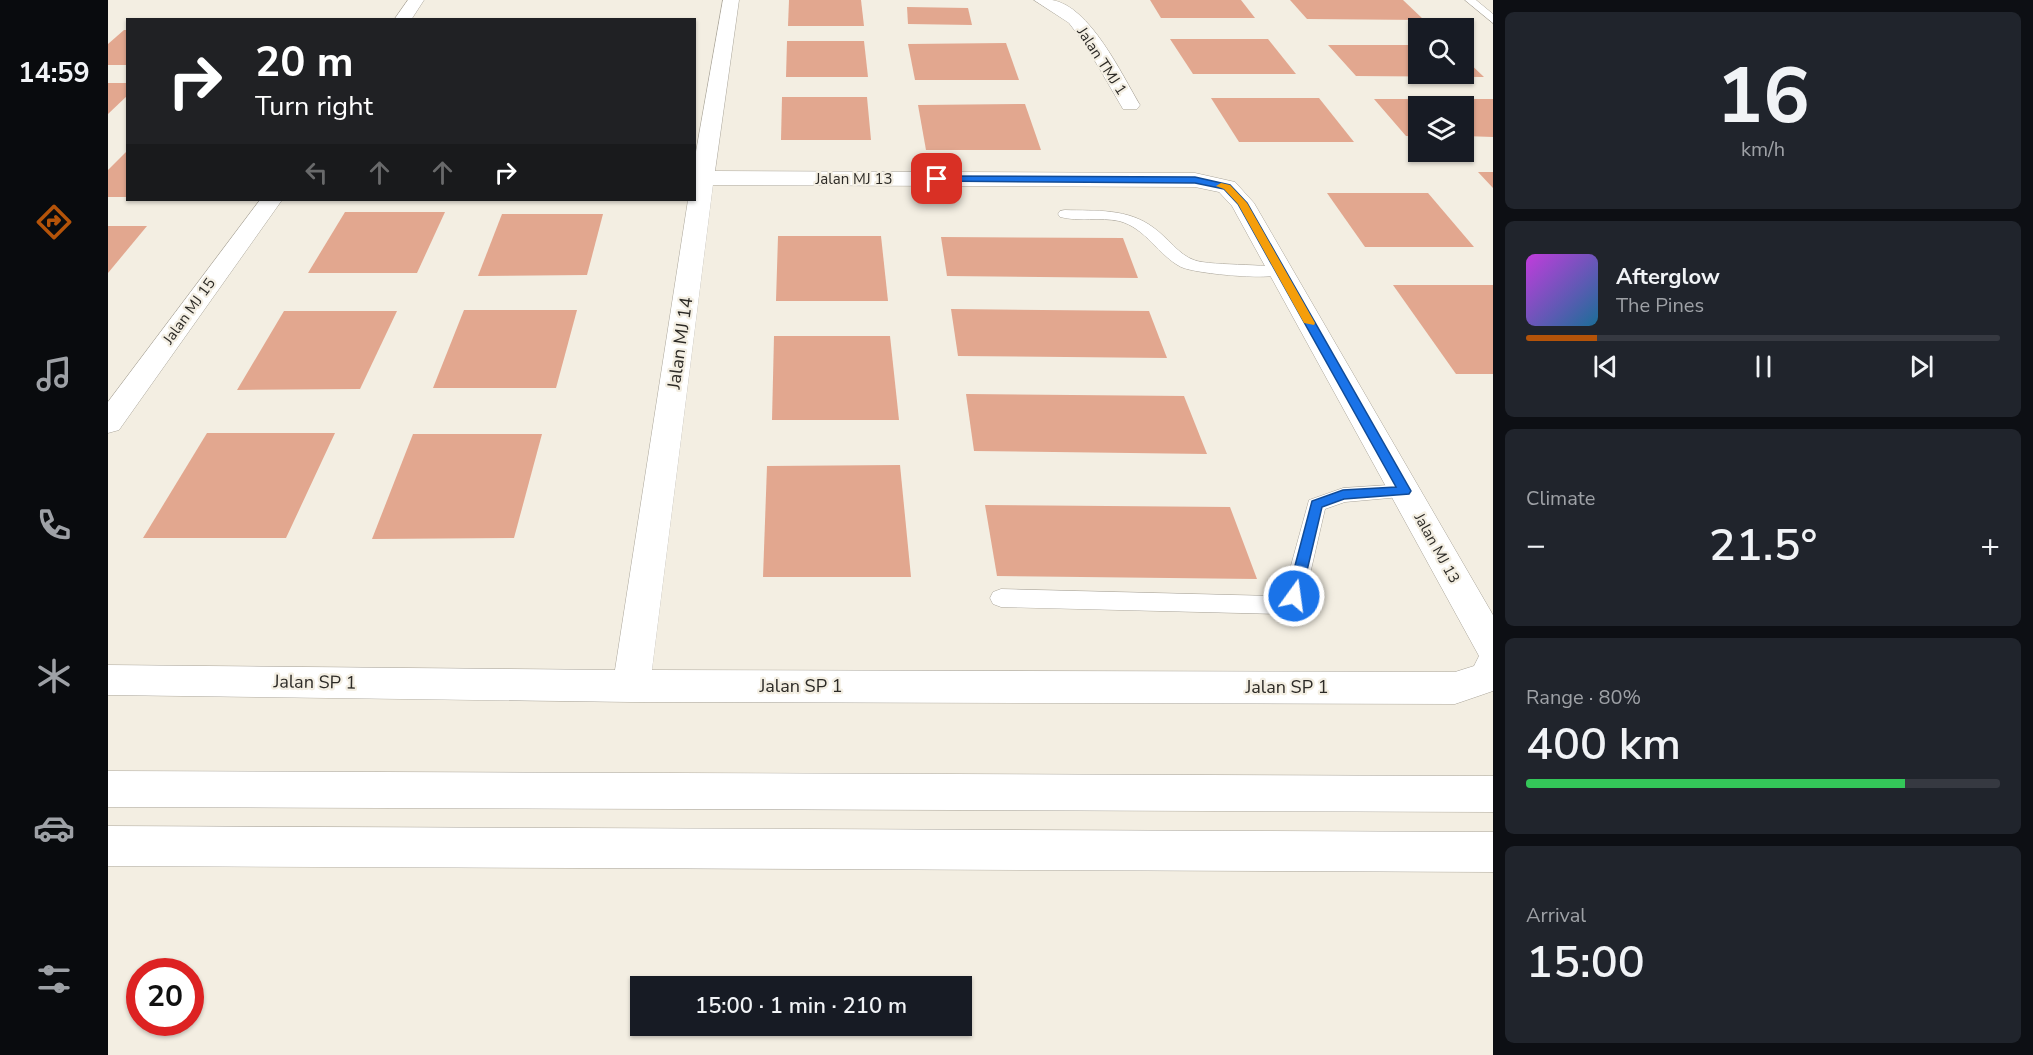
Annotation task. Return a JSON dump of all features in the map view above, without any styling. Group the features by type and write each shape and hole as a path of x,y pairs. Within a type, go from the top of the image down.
{"street":[{"path":"403,18 416,0"},
{"name":"Jalan MJ 14","path":"631,686 703,178 731,0"},
{"name":"Jalan TMJ 1","path":"1042,0 1075,19 1093,42 1130,105"},
{"name":"Jalan MJ 13","path":"703,178 1195,180 1227,187 1242,203 1405,491 1492,663"},
{"name":"Jalan MJ 15","path":"108,423 270,201"},
{"name":"Jalan SP 1","path":"108,680 631,686 1455,688 1492,663"},
{"path":"108,789 1493,794"},
{"path":"108,846 1493,852"}],"lane":[{"path":"1470,0 1493,20"},
{"path":"1065,214 1123,217 1148,230 1187,264 1229,271 1281,272"},
{"path":"1001,598 1277,605 1294,596 1316,505 1343,495 1405,491"}],"building":[{"path":"789,0 861,0 864,26 788,26"},
{"path":"1150,0 1241,0 1255,18 1161,18"},
{"path":"1290,0 1403,0 1422,18 1408,18 1408,20 1307,19"},
{"path":"907,7 968,8 972,25 908,24"},
{"path":"126,30 126,65 108,65 108,44"},
{"path":"1170,39 1268,39 1296,74 1193,74"},
{"path":"787,41 864,41 868,77 786,77"},
{"path":"1006,43 1019,80 915,80 908,44"},
{"path":"1328,45 1408,45 1408,76 1356,76"},
{"path":"1474,68 1484,77 1474,77"},
{"path":"108,83 126,83 126,97 108,114"},
{"path":"782,97 867,97 871,140 781,140"},
{"path":"1211,98 1319,98 1354,142 1239,142"},
{"path":"1374,99 1408,99 1408,136"},
{"path":"1474,99 1493,99 1493,137 1474,136"},
{"path":"1025,104 1041,150 926,150 918,105"},
{"path":"126,152 126,197 108,197 108,170"},
{"path":"1478,172 1493,172 1493,188"},
{"path":"1327,193 1428,193 1474,247 1365,247"},
{"path":"345,212 445,212 417,273 308,273"},
{"path":"502,214 603,214 587,275 478,276"},
{"path":"108,226 147,226 108,273"},
{"path":"778,236 881,236 888,301 776,301"},
{"path":"941,237 1123,238 1138,278 947,276"},
{"path":"1393,285 1493,285 1493,374 1456,374"},
{"path":"951,309 1149,311 1167,358 958,356"},
{"path":"464,310 577,310 556,388 433,388"},
{"path":"284,311 397,311 360,389 237,390"},
{"path":"774,336 890,336 899,420 772,420"},
{"path":"966,394 1184,396 1207,454 974,451"},
{"path":"207,433 335,433 286,538 143,538"},
{"path":"413,434 542,434 514,538 372,539"},
{"path":"900,465 911,577 763,577 767,466"},
{"path":"985,505 1230,507 1257,579 997,576"}],"slow traffic":[{"path":"1221,186 1227,187 1242,203 1310,323"}],"route":[{"path":"937,179 1195,180 1227,187 1242,203 1405,491 1343,495 1316,505 1294,596"}]}
